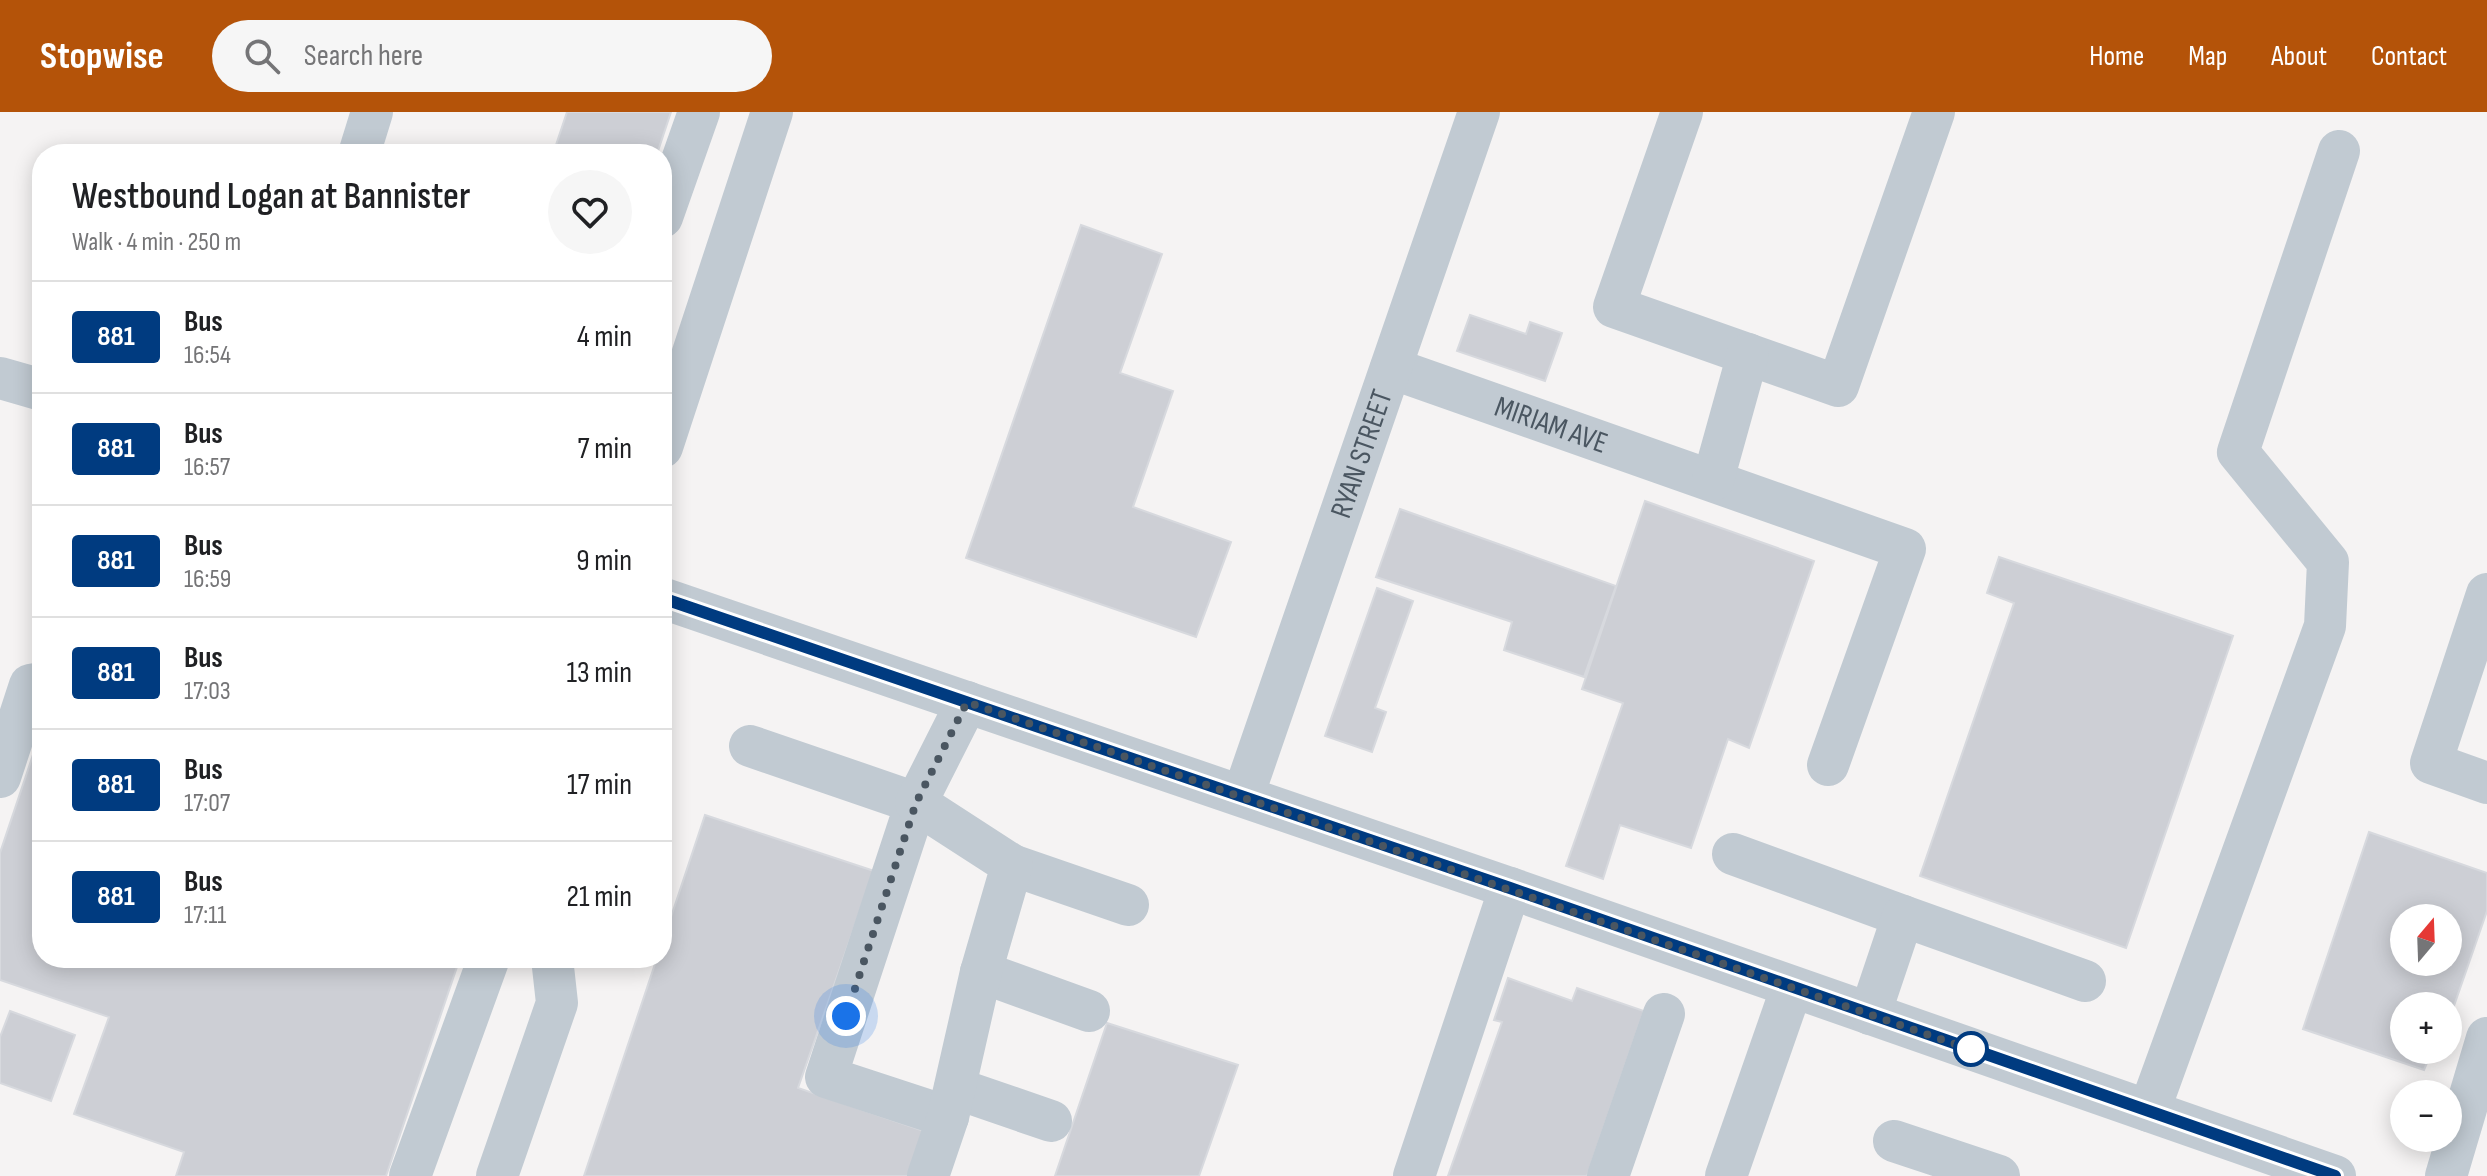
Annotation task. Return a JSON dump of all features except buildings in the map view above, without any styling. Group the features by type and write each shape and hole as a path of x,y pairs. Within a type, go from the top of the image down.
{"street":[{"path":"362,144 372,112"},
{"path":"672,189 699,112"},
{"path":"672,417 772,112"},
{"name":"RYAN STREET","path":"1243,796 1479,112"},
{"path":"1682,112 1614,307 1838,386 1934,112"},
{"path":"2149,1111 2325,626 2328,562 2238,452 2339,151"},
{"path":"1713,480 1748,354"},
{"name":"MIRIAM AVE","path":"1391,368 1905,549 1828,765"},
{"path":"0,378 32,387"},
{"path":"2487,594 2431,763 2487,783"},
{"path":"672,601 1510,888 2335,1176"},
{"path":"0,777 32,685"},
{"path":"967,702 916,803 826,1077 1051,1121"},
{"path":"750,746 916,803 1012,865 1128,905"},
{"path":"1733,854 2085,981"},
{"path":"928,1176 952,1103 981,972 1012,865"},
{"path":"1414,1176 1510,888"},
{"path":"1870,1014 1903,916"},
{"path":"410,1176 485,968"},
{"path":"497,1176 557,1003 553,968"},
{"path":"981,972 1089,1011"},
{"path":"1726,1176 1792,987"},
{"path":"1608,1176 1664,1014"},
{"path":"2446,1176 2487,1038"},
{"path":"1894,1141 1999,1176"}],"bus line":[{"name":"881","path":"672,601 1510,888 2335,1176"}],"route":[{"path":"846,1016 916,803 967,702 1981,1053 1971,1049"}]}
